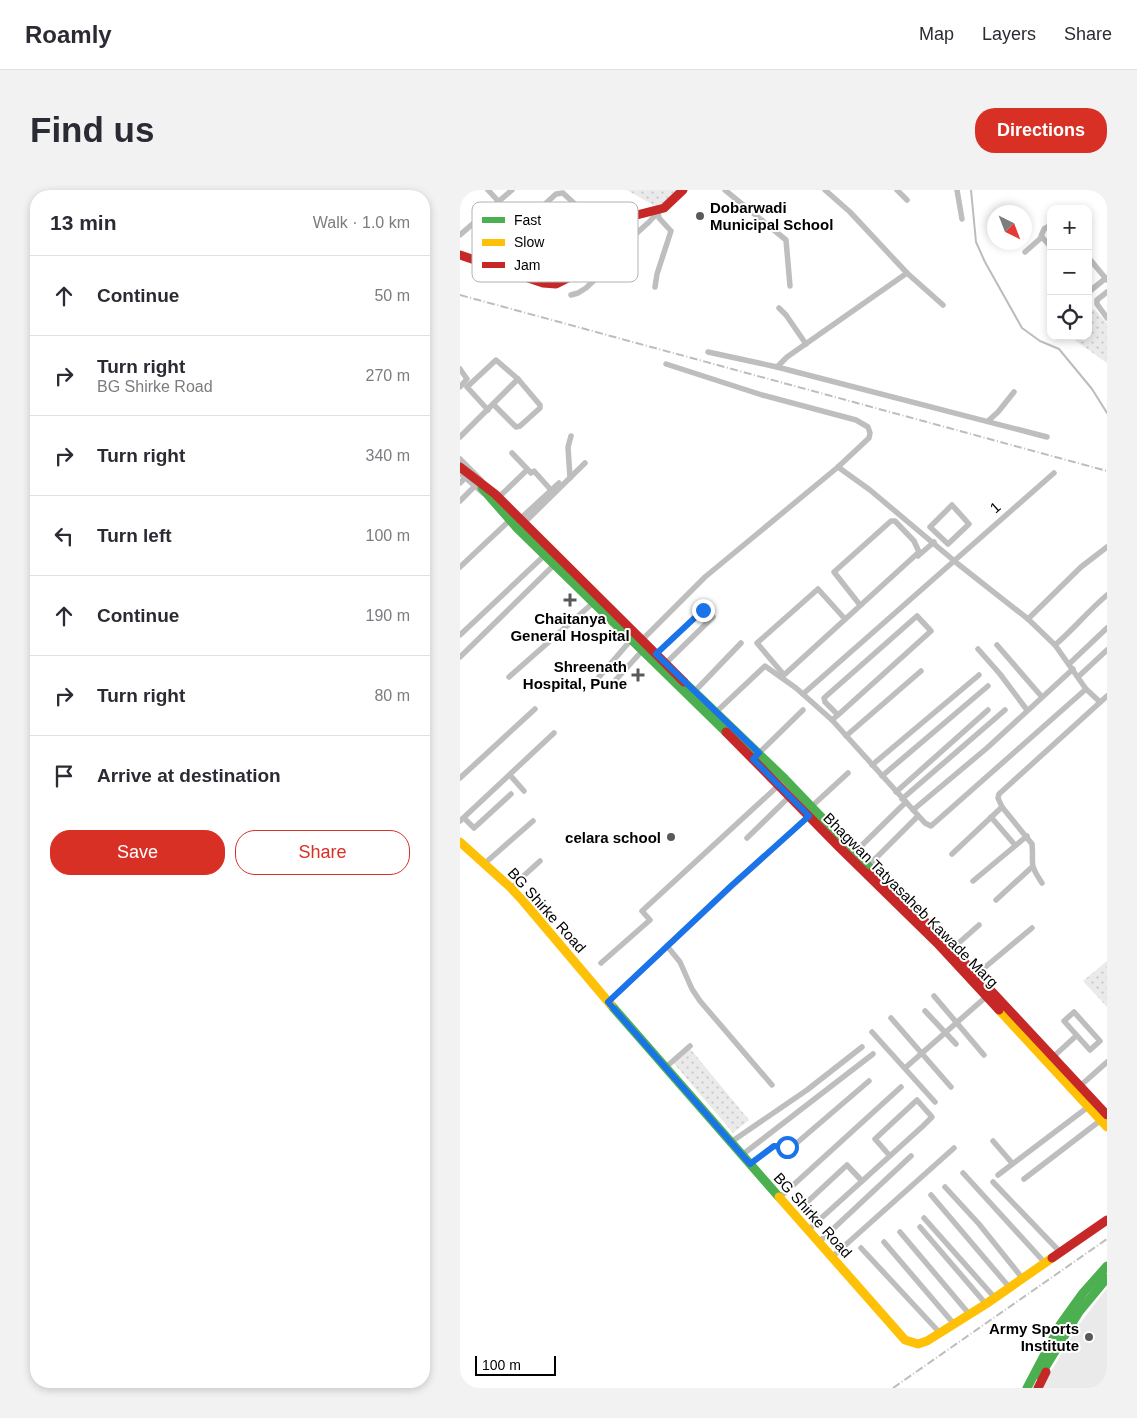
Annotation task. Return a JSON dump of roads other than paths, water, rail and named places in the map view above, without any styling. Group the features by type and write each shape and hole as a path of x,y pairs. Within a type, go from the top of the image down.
{"street":[{"path":"488,190 499,202 512,190"},
{"path":"638,231 683,190"},
{"path":"725,190 786,240 790,286"},
{"path":"825,190 850,212 907,273 943,305"},
{"path":"897,190 907,200"},
{"path":"956,190 962,219"},
{"path":"547,202 560,192 573,202"},
{"path":"638,215 659,211"},
{"path":"655,287 657,274 671,232 660,218 659,211"},
{"path":"460,235 472,225"},
{"path":"1026,252 1042,237 1042,232 1047,227"},
{"path":"1042,237 1047,243"},
{"path":"460,255 472,259"},
{"path":"1092,262 1106,279 1092,288"},
{"path":"777,367 806,344 907,273"},
{"path":"540,282 552,285 562,282"},
{"path":"571,295 586,288 592,282"},
{"path":"1097,300 1107,292"},
{"path":"1092,294 1097,300 1098,308 1107,318"},
{"path":"779,308 806,344"},
{"path":"708,352 777,367 1046,436"},
{"path":"488,410 468,390 468,384 496,360 518,379 539,402 540,408 520,426 516,427 493,404"},
{"path":"599,678 638,644 705,577 838,467 869,438 868,427 864,424 762,395 666,364"},
{"path":"460,369 467,379 460,387"},
{"path":"460,437 518,379"},
{"path":"988,421 1014,392"},
{"path":"570,478 568,447 571,436"},
{"path":"512,453 531,474 534,471 551,490"},
{"path":"460,459 495,497 527,470"},
{"path":"521,524 584,463"},
{"name":"Bhagwan Tatyasaheb Kawade Marg","path":"460,466 477,485 495,497 638,644 656,654 666,663 713,715"},
{"path":"838,467 870,490 1028,620 1055,645 1086,689 1100,702"},
{"path":"460,473 477,485 460,501"},
{"name":"1","path":"803,694 1054,473"},
{"path":"460,483 465,478"},
{"path":"521,524 558,483"},
{"name":"Bhagwan Tatyasaheb Kawade Marg","path":"495,497 510,520 521,524"},
{"path":"952,505 969,524 948,544 934,532 930,527 952,505"},
{"path":"460,567 510,520"},
{"path":"845,619 818,588 757,643 784,675 919,552 914,541 895,521 891,521 834,572 860,605"},
{"path":"928,538 934,532"},
{"path":"782,678 934,542"},
{"path":"1028,620 1082,567 1107,547"},
{"path":"460,635 548,552"},
{"name":"Bhagwan Tatyasaheb Kawade Marg","path":"548,552 555,564 576,579 594,602 756,756 812,811 852,855 906,907 953,948 977,974 990,996 1080,1086 1105,1121"},
{"path":"460,657 555,564"},
{"path":"1055,645 1107,595"},
{"path":"509,677 594,602"},
{"path":"656,654 703,610"},
{"path":"832,720 838,715 931,631 917,616 824,698 824,702 838,715"},
{"path":"666,663 713,617"},
{"path":"913,810 987,748 1042,697 1107,628"},
{"path":"694,692 741,643"},
{"path":"612,684 638,644"},
{"path":"997,645 1042,697"},
{"path":"978,649 1027,710"},
{"path":"1078,677 1107,650"},
{"path":"713,715 772,660"},
{"path":"765,666 803,694 832,720 928,826 934,824 1086,689"},
{"path":"846,736 921,671"},
{"path":"872,765 979,675"},
{"path":"882,776 988,686"},
{"path":"1042,883 1032,867 1032,844 1002,807 998,798 1002,791 1107,696"},
{"path":"460,778 535,709"},
{"path":"756,756 803,710"},
{"path":"896,792 988,710"},
{"path":"852,855 904,800 1005,710"},
{"path":"511,794 474,828 462,819 554,733"},
{"name":"Bhagwan Tatyasaheb Kawade Marg","path":"756,756 790,796 812,811"},
{"path":"608,1002 812,811 848,774"},
{"path":"510,775 524,792"},
{"path":"600,963 650,920 642,911 779,785"},
{"path":"747,838 790,796"},
{"path":"952,854 1002,807"},
{"path":"869,866 918,816"},
{"path":"991,817 1015,845"},
{"path":"484,864 533,821"},
{"path":"973,881 1027,836"},
{"name":"BG Shirke Road","path":"460,842 512,889 608,1002 905,1340 918,1344 940,1334 1046,1264 1107,1220"},
{"name":"Bhagwan Tatyasaheb Kawade Marg","path":"852,855 869,866 990,996 1088,1107 1105,1121"},
{"path":"512,889 516,882 540,861"},
{"path":"996,900 1032,867"},
{"path":"953,948 979,926"},
{"path":"977,974 1032,928"},
{"path":"667,946 680,962 692,989 700,1000 772,1085"},
{"path":"934,996 984,1055"},
{"path":"905,1068 956,1022 990,996 1105,1121 1024,1179"},
{"path":"925,1011 956,1044"},
{"path":"1074,1012 1100,1041 1090,1050 1076,1036 1064,1021 1074,1012"},
{"path":"890,1018 950,1087"},
{"path":"872,1032 935,1102"},
{"path":"1053,1057 1076,1036"},
{"path":"666,1067 690,1046"},
{"path":"731,1142 807,1090 862,1047"},
{"path":"742,1155 873,1054"},
{"path":"1080,1086 1107,1062"},
{"path":"750,1164 774,1146 792,1147 869,1081"},
{"path":"779,1198 901,1087"},
{"path":"808,1230 819,1219 890,1156 932,1117 917,1100 875,1139 890,1156"},
{"path":"998,1175 1088,1107"},
{"path":"993,1140 1012,1163"},
{"path":"832,1257 954,1148"},
{"path":"819,1242 911,1156"},
{"path":"819,1219 805,1204 847,1165 862,1180"},
{"path":"963,1173 1046,1264"},
{"path":"993,1182 1061,1253"},
{"path":"945,1186 979,1224 1023,1279"},
{"path":"931,1195 1010,1288"},
{"path":"924,1218 995,1298"},
{"path":"920,1227 986,1304"},
{"path":"900,1232 970,1315"},
{"path":"884,1242 954,1324"},
{"path":"861,1248 940,1334"},
{"path":"1030,1388 1060,1325 1083,1293 1107,1266"},
{"path":"1030,1388 1066,1324 1107,1272"},
{"path":"1030,1388 1063,1334 1087,1300 1107,1279"},
{"path":"1038,1388 1067,1331 1107,1279"}],"waterway":[{"path":"971,190 976,242 1022,328 1040,341 1059,349 1092,389 1107,413"}],"railway":[{"path":"460,295 1107,471"},
{"path":"893,1388 1107,1239"}],"place":[{"name":"Dobarwadi Municipal School","path":"700,216"},
{"name":"Chaitanya General Hospital","path":"570,600"},
{"name":"Shreenath Hospital, Pune","path":"638,675"},
{"name":"celara school","path":"671,837"},
{"name":"Army Sports Institute","path":"1089,1337"}]}
